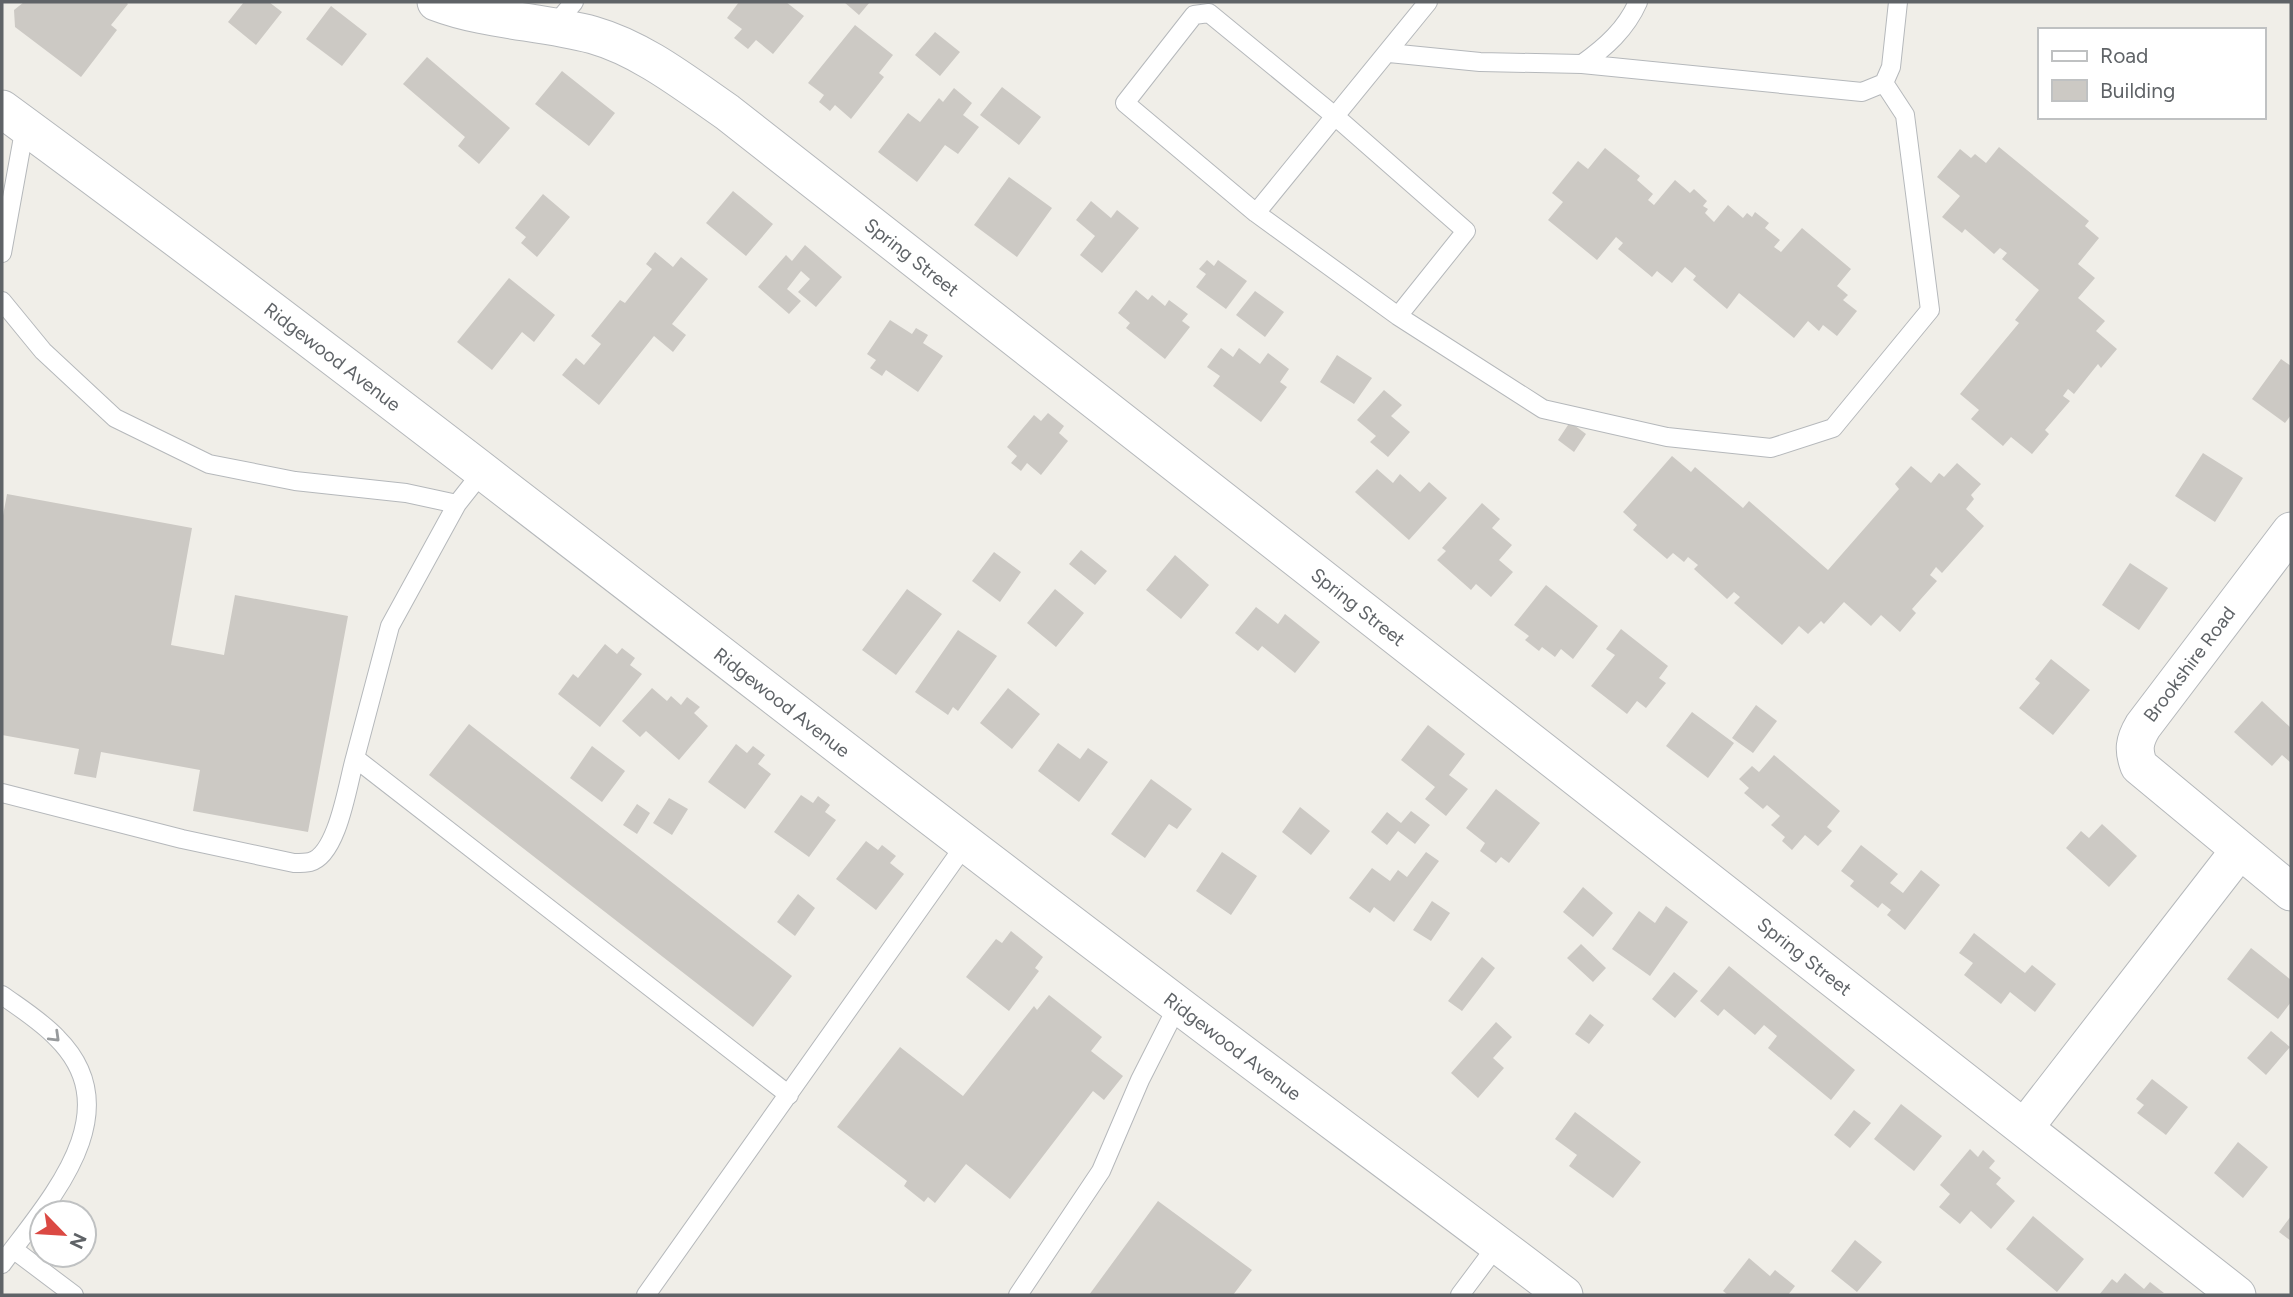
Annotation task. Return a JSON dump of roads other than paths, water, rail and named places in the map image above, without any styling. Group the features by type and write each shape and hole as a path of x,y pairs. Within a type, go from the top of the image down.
{"street":[{"name":"Spring Street","path":"436,2 459,11 564,14 594,36 631,51 727,112 2238,1295"},
{"name":"Ridgewood Avenue","path":"14,118 483,471 1178,1005 1564,1295"},
{"name":"Brookshire Road","path":"2291,531 2135,738 2134,753 2139,766 2291,892"},
{"path":"2025,1127 2239,851"}],"lane":[{"path":"1582,64 1606,47 1631,17 1638,2"},
{"path":"1389,53 1480,62 1582,64 1862,92 1884,83 1891,67 1898,2"},
{"path":"1256,213 1389,53 1423,7"},
{"path":"1398,316 1466,231 1336,117 1209,13 1194,15 1125,103 1256,213 1398,316 1543,409 1667,437 1771,448 1833,428 1930,310 1905,115 1884,83"},
{"path":"2,253 14,118"},
{"path":"2,301 43,351 115,418 208,464 295,481 406,493 457,504"},
{"path":"2,793 182,839 294,863 312,862 323,854 335,834 390,626 457,504 483,471"},
{"path":"355,758 789,1095"},
{"path":"646,1295 967,842"},
{"path":"2,995 57,1037 76,1061 86,1091 86,1126 75,1158 57,1191 7,1256 74,1295"},
{"path":"1018,1295 1101,1171 1140,1080 1178,1005"},
{"path":"1460,1295 1498,1244"}]}
